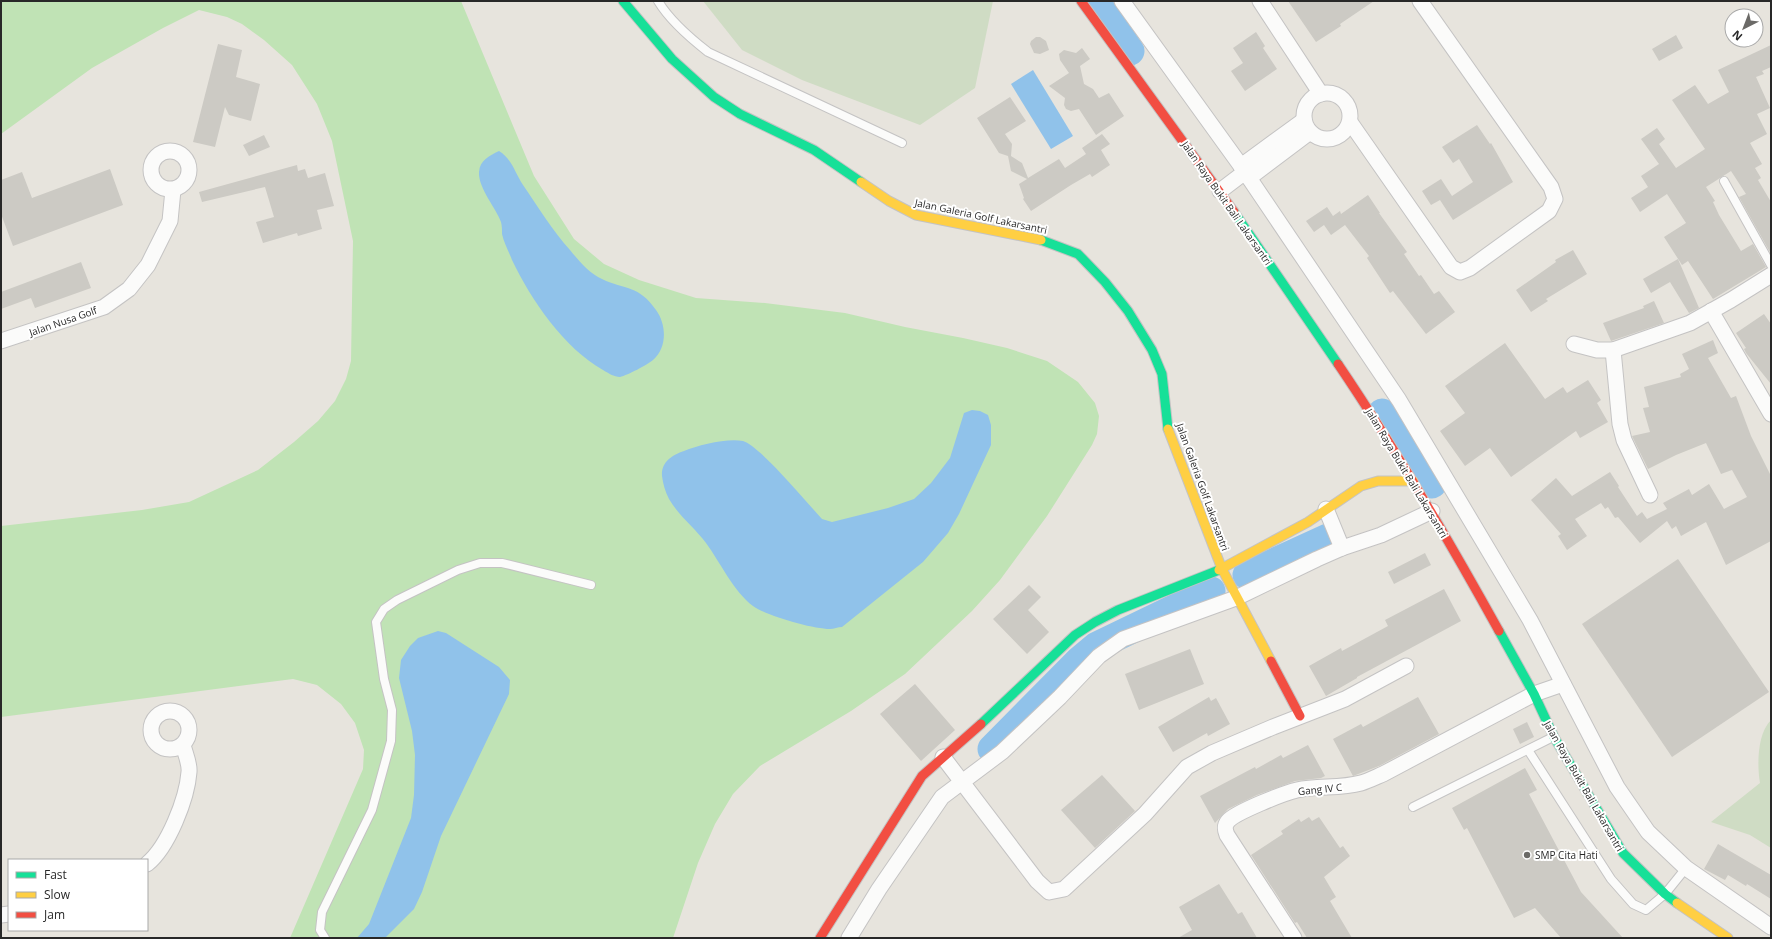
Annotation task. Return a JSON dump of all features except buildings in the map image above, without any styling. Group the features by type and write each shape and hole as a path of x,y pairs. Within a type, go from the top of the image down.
{"street":[{"name":"Jalan Galeria Golf Lakarsantri","path":"623,1 673,60 698,83 729,107 814,149 897,207 916,215 1044,240 1078,254 1105,282 1128,311 1152,350 1162,374 1168,426 1222,569 1236,598 1300,716"},
{"name":"Jalan Raya Bukit Bali Lakarsantri","path":"1081,1 1222,189 1379,424 1432,511 1534,694 1554,737 1623,853 1665,894 1728,938"},
{"path":"1122,1 1400,400 1530,620 1617,787 1648,832 1686,868 1771,927"},
{"path":"1260,1 1321,94"},
{"path":"1350,122 1451,267 1460,272 1470,268 1549,211 1555,199 1550,187 1420,1"},
{"path":"1328,93 1337,95 1348,106 1350,114 1350,122 1347,129 1343,134 1330,140 1315,137 1307,126 1304,110 1313,97 1321,94 1328,93"},
{"path":"1222,189 1307,126"},
{"name":"Jalan Nusa Golf","path":"1,341 104,307 129,289 148,265 170,221 173,190"},
{"path":"1574,344 1597,350 1613,350 1690,323 1711,312 1771,275"},
{"path":"1711,312 1771,414"},
{"path":"1613,350 1620,424 1624,440 1650,495"},
{"path":"820,938 896,815 922,776 1011,697 1075,635 1118,610 1222,569 1308,522 1361,486 1378,481 1413,481"},
{"path":"1326,510 1342,548"},
{"path":"849,938 879,888 920,826 942,797 1002,752 1060,697 1099,656 1123,639 1236,598 1342,548 1381,535 1432,511"},
{"path":"943,756 1037,881 1049,892 1064,889 1145,814 1187,767 1212,753 1345,699 1406,666"},
{"name":"Gang IV C","path":"1294,938 1227,835 1225,828 1227,822 1236,814 1296,790 1311,787 1334,788 1361,783 1383,774 1534,694 1563,684"},
{"path":"148,863 168,836 184,803 189,771 183,745"}],"lane":[{"path":"658,1 663,10 690,38 708,52 902,143"},
{"path":"1724,181 1771,265"},
{"path":"325,938 320,930 322,912 372,810 391,741 392,710 384,679 376,622 384,609 397,600 458,570 480,563 502,563 591,585"},
{"path":"1413,808 1554,737"},
{"path":"1528,750 1611,879 1633,904 1646,910 1665,894 1686,868"}],"green space":[{"path":"1,1 461,1 534,176 574,239 604,264 639,280 696,298 765,303 845,313 1007,348 1047,361 1078,382 1095,403 1099,416 1097,434 1092,445 1047,516 1000,580 972,611 905,674 851,711 760,766 733,794 715,824 698,863 673,938 290,938 363,769 364,750 355,723 341,704 317,685 293,679 1,717 1,526 142,510 189,502 258,470 318,421 335,401 346,379 351,361 353,241 332,141 317,104 292,65 264,40 242,24 227,17 199,10 163,28 92,68 1,134"},
{"path":"703,1 993,1 975,88 920,125 802,80 742,50"},
{"path":"1771,720 1771,848 1750,835 1711,822 1760,783 1758,768 1759,750 1763,733"}],"water":[{"path":"1033,70 1073,136 1051,149 1011,84"},
{"path":"499,151 510,162 523,185 552,227 584,266 593,274 602,279 638,292 650,302 656,310 662,322 664,336 661,349 653,360 637,370 623,376 618,377 611,375 589,361 575,349 550,322 529,291 512,260 502,234 502,226 499,216 481,185 479,172 481,164 483,161"},
{"path":"972,410 980,411 988,415 991,425 991,445 959,514 948,533 923,562 842,627 830,629 802,624 779,618 753,606 733,585 702,537 673,505 664,485 662,476 663,467 668,460 675,455 705,444 729,440 743,441 771,463 822,519 832,522 888,508 914,499 931,483 950,458 964,413"},
{"path":"438,631 446,633 499,667 510,680 509,694 441,836 422,892 414,909 385,938 357,938 369,924 411,818 414,795 415,755 412,731 399,678 401,660 410,646 418,638"}],"waterway":[{"path":"1095,1 1130,51"},
{"path":"1382,413 1432,484"},
{"path":"1247,575 1328,538"},
{"path":"992,749 1079,661 1097,646 1211,591"}],"traffic: fast":[{"path":"623,1 672,59 714,97 740,114 814,150 861,182"},
{"path":"1234,212 1338,364"},
{"path":"1041,240 1078,254 1105,282 1128,311 1152,350 1162,374 1168,429"},
{"path":"981,724 1075,635 1095,622 1118,610 1219,570"},
{"path":"1499,631 1534,694 1554,737 1623,853 1665,894 1677,903"}],"traffic: slow":[{"path":"861,182 889,201 916,215 1041,240"},
{"path":"1168,429 1222,569 1271,661"},
{"path":"1219,570 1308,522 1361,486 1378,481 1413,481"},
{"path":"1677,903 1728,938"}],"traffic: jam":[{"path":"1081,1 1234,212"},
{"path":"1338,364 1381,429 1422,496 1499,631"},
{"path":"1271,661 1300,716"},
{"path":"820,938 922,776 981,724"}],"place":[{"name":"SMP Cita Hati","path":"1527,855"}]}
